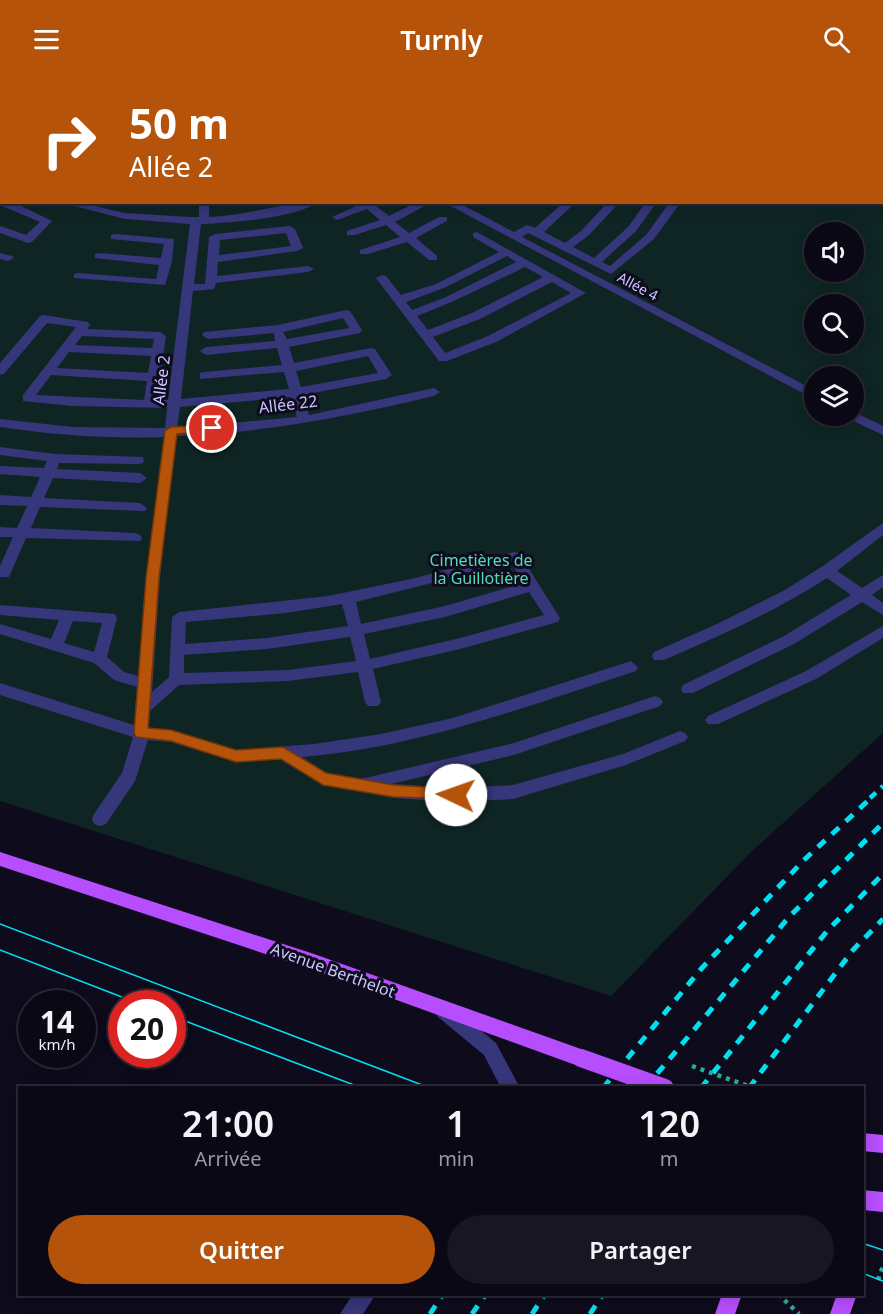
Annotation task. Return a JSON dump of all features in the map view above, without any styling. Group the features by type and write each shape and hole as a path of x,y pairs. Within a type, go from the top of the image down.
{"main road":[{"name":"Avenue Berthelot","path":"0,858 314,962 444,1011 659,1086"},
{"path":"864,1142 883,1144"},
{"path":"864,1200 883,1202"},
{"path":"840,1314 846,1296"}],"street":[{"path":"0,229 28,240 47,221 4,204"},
{"path":"19,210 28,204"},
{"path":"72,204 120,216 200,220 296,204"},
{"name":"Allée 2","path":"100,819 129,776 140,745 153,578 188,288 175,271 200,220 204,204"},
{"path":"337,217 372,204 388,221 433,258"},
{"name":"Allée 4","path":"452,204 804,390"},
{"path":"536,233 570,204"},
{"path":"565,248 585,233 613,204"},
{"path":"595,263 632,229 651,204"},
{"path":"514,237 527,228 611,271 650,237 675,204"},
{"path":"351,233 388,221 419,205"},
{"path":"364,252 408,237 443,219"},
{"path":"188,288 210,287 215,237 290,229 297,248 252,256 213,259"},
{"path":"382,278 443,358 492,339 580,293 477,235"},
{"path":"115,237 170,242 175,271"},
{"path":"399,300 440,286 507,252"},
{"path":"99,256 175,271"},
{"path":"410,315 461,294 525,262"},
{"path":"211,280 308,269"},
{"path":"78,276 161,283 175,271"},
{"path":"426,335 476,316 552,277"},
{"path":"206,351 282,344 356,330 346,314 278,329 208,335"},
{"path":"0,371 44,319 84,325 27,398 68,403 175,402 296,393 386,375 371,352 289,368 204,376"},
{"path":"278,329 304,420"},
{"path":"79,332 160,336 150,403"},
{"path":"66,348 158,352"},
{"path":"49,370 119,377 154,377"},
{"name":"Allée 22","path":"0,423 59,430 171,431 304,420 434,392"},
{"path":"864,422 883,431"},
{"path":"0,451 55,458 138,460"},
{"path":"4,573 55,458"},
{"path":"0,470 140,478"},
{"path":"0,500 140,508"},
{"path":"659,656 748,617 827,571 883,528"},
{"path":"0,532 135,538"},
{"path":"144,708 176,679 293,675 363,666 491,636 553,618 514,557 427,581 348,598 272,609 179,617 176,679"},
{"path":"827,571 883,610"},
{"path":"688,689 822,622 883,580"},
{"path":"177,650 228,648 355,631 424,617 532,586"},
{"path":"348,598 373,702"},
{"path":"0,610 110,618 99,659"},
{"path":"26,637 36,613"},
{"path":"55,646 68,615"},
{"path":"0,629 99,659 119,676 146,684"},
{"path":"713,720 811,675 883,631"},
{"path":"0,689 141,733 171,736 236,756 283,753 381,740 453,724 631,667"},
{"path":"359,785 514,749 655,702"},
{"path":"283,753 323,779 394,791 456,795 513,792 626,759 680,737"},
{"path":"444,1011 490,1048 510,1086"},
{"path":"350,1314 364,1296"}],"path":[{"path":"780,1296 799,1314"}],"green space":[{"name":"Cimetières de la Guillotière","path":"0,204 883,204 883,733 752,851 611,996 0,801"}],"tram line":[{"path":"0,924 425,1086"},
{"path":"0,950 108,992"},
{"path":"186,1021 357,1086"},
{"path":"864,1244 883,1250"},
{"path":"864,1274 883,1281"}],"railway":[{"path":"870,798 883,786"},
{"path":"605,1086 701,969 804,860 872,797"},
{"path":"647,1086 789,917 883,823"},
{"path":"703,1086 827,931 883,874"},
{"path":"751,1086 853,950 883,919"},
{"path":"430,1314 442,1296"},
{"path":"472,1314 485,1296"},
{"path":"532,1314 544,1296"},
{"path":"590,1314 602,1296"}],"route":[{"path":"212,428 171,431 153,578 141,733 171,736 236,756 283,753 323,779 394,791 456,795"}]}
